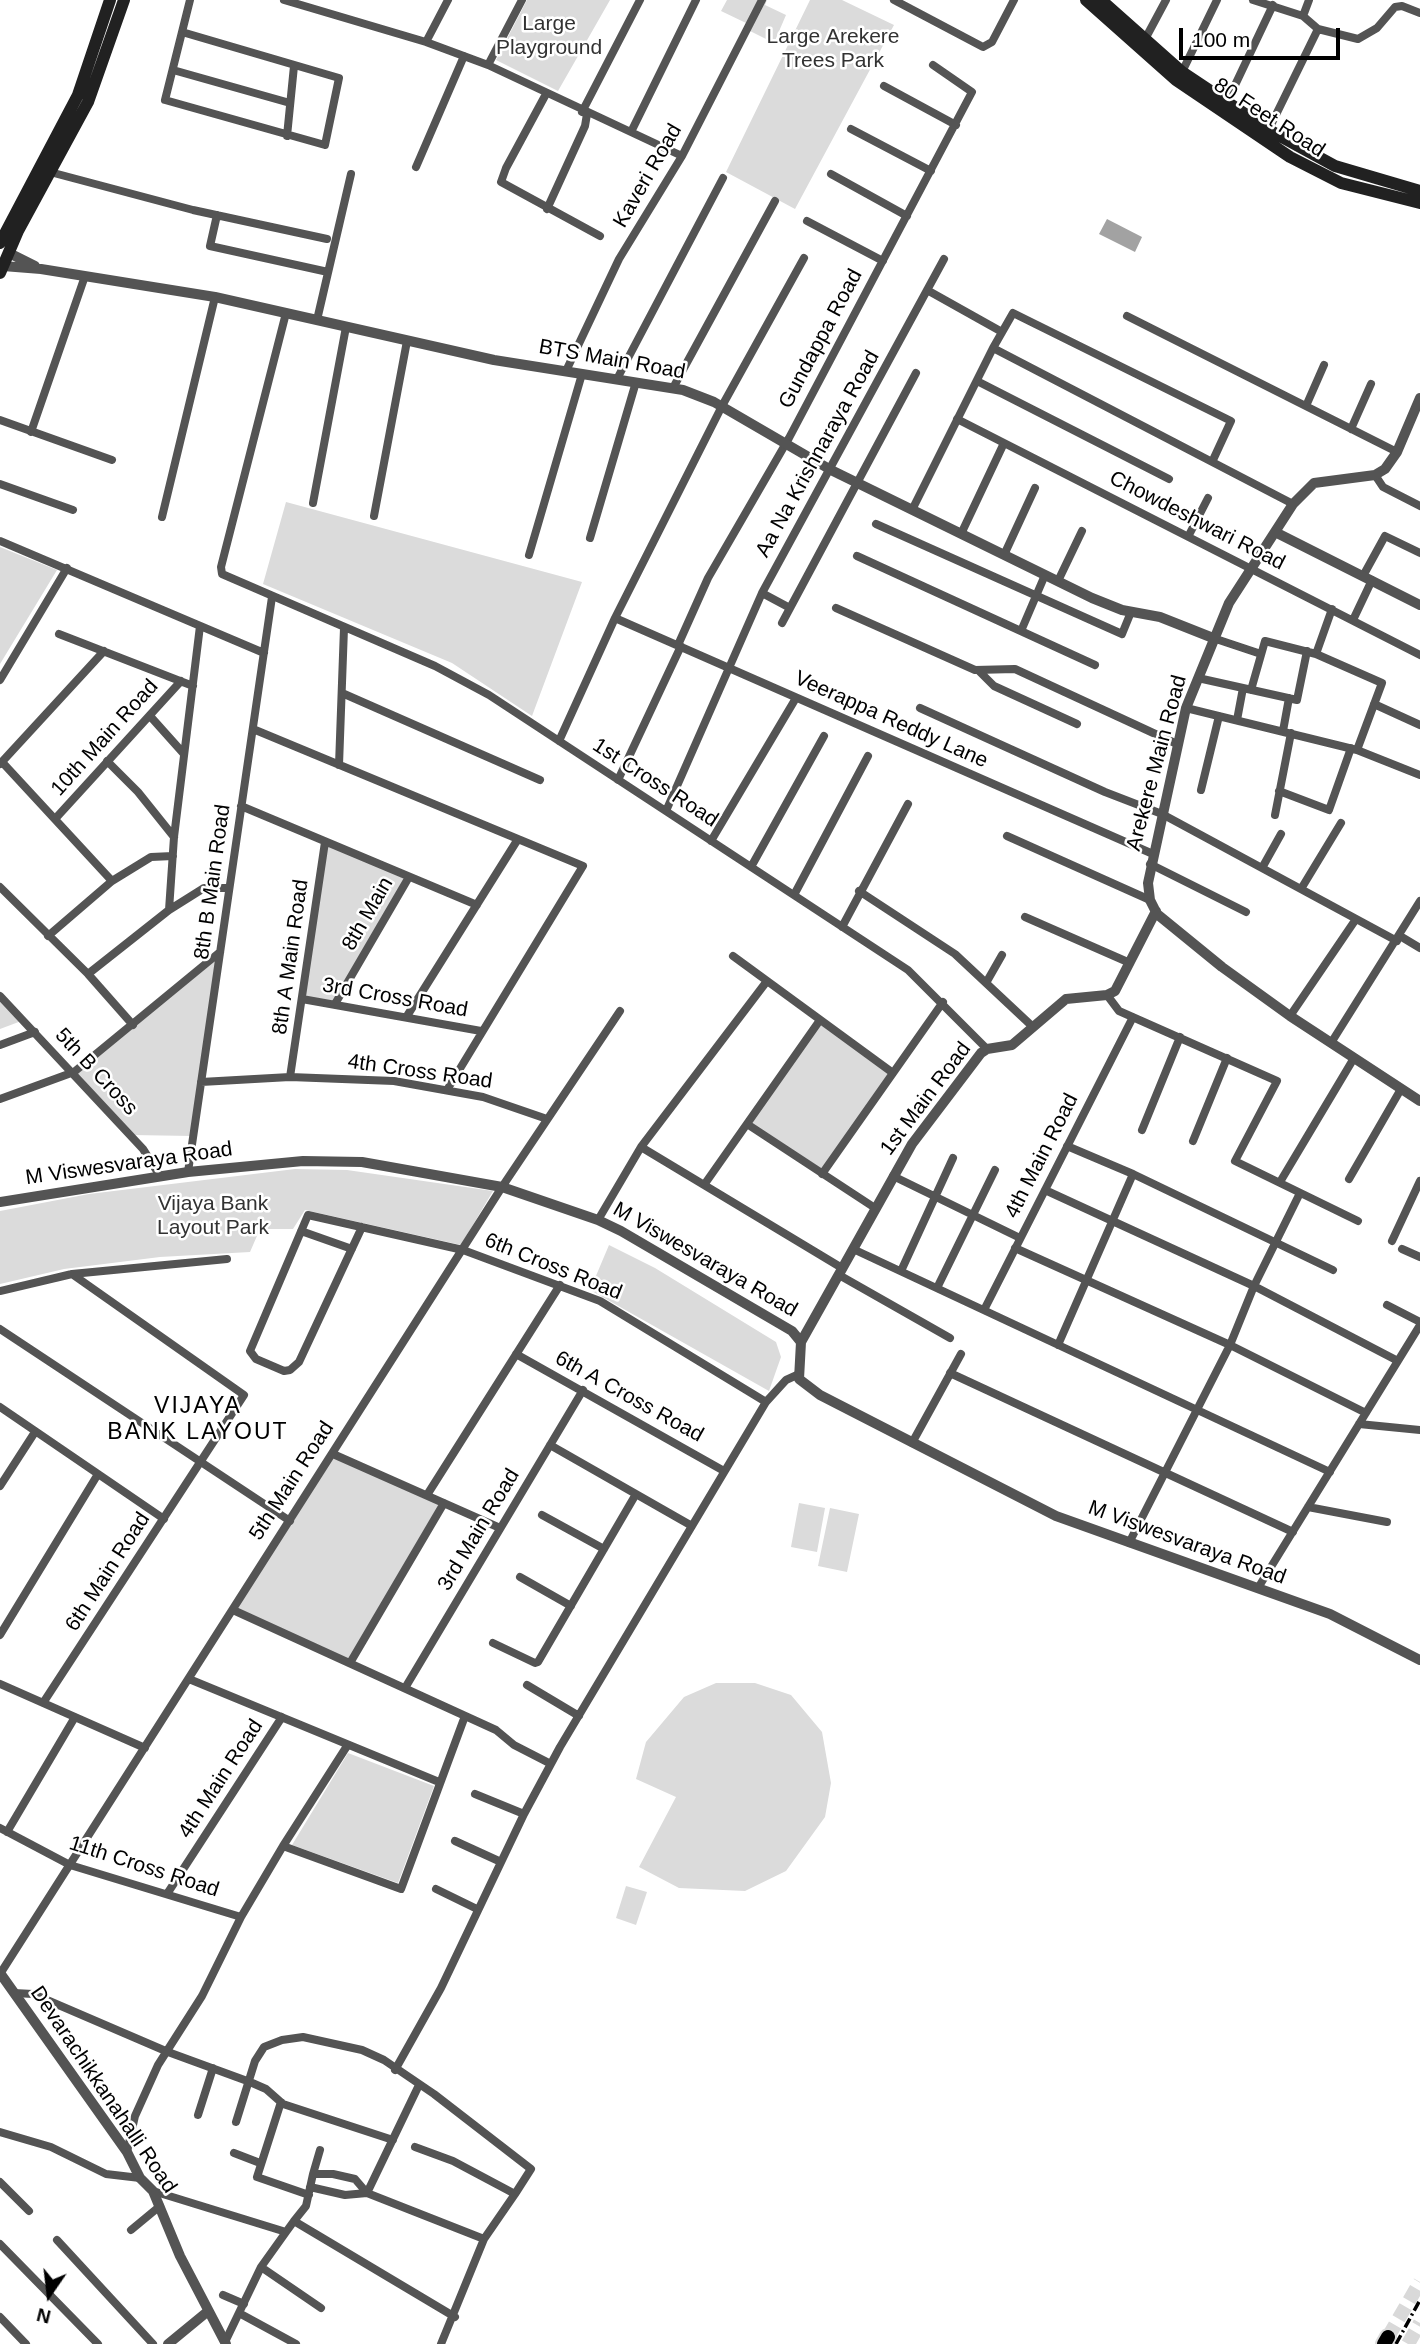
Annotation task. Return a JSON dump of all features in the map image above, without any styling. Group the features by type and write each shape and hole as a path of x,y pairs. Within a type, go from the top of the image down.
{"main road":[{"path":"1,268 3,249 78,95 110,0"},
{"path":"3,249 50,172 88,102 124,0"},
{"name":"80 Feet Road","path":"1086,0 1143,45 1227,102 1266,135 1340,168 1420,191"},
{"name":"80 Feet Road","path":"1104,1 1176,80 1335,180 1420,204"},
{"path":"1335,180 1340,168"}],"street":[{"path":"182,32 340,78 325,145 165,100 173,70 182,32 190,0"},
{"path":"284,0 426,42 488,65 584,113 682,156"},
{"path":"426,42 448,0"},
{"path":"488,65 522,0"},
{"path":"547,209 585,126 584,113 640,0"},
{"path":"631,132 696,0"},
{"name":"Kaveri Road","path":"566,371 619,259 682,156 762,0"},
{"path":"894,0 983,47 992,42 1014,0"},
{"path":"1143,45 1166,0"},
{"path":"1182,72 1217,0"},
{"path":"1253,0 1303,16 1318,29 1358,38 1377,28 1395,7 1402,6 1420,13"},
{"path":"1303,16 1309,0"},
{"path":"1227,102 1273,5"},
{"path":"1266,135 1318,29"},
{"path":"416,167 464,56"},
{"name":"Gundappa Road","path":"618,780 708,578 786,444 972,92 933,65"},
{"path":"287,136 294,66"},
{"path":"173,70 290,103"},
{"path":"884,86 956,125"},
{"path":"546,94 501,182 600,236"},
{"path":"851,130 931,171"},
{"path":"50,172 216,215 327,239"},
{"path":"317,320 351,174"},
{"path":"831,174 906,216"},
{"path":"617,379 723,178"},
{"path":"673,388 775,201"},
{"path":"216,215 210,246 328,272"},
{"path":"807,221 883,261"},
{"name":"BTS Main Road","path":"3,249 41,269"},
{"path":"559,741 615,618 722,406 804,258"},
{"name":"Aa Na Krishnaraya Road","path":"666,811 727,667 762,593 944,259"},
{"name":"BTS Main Road","path":"1,268 41,269 215,298 495,360 673,388 722,406 831,470 1102,603 1160,617 1213,638"},
{"path":"31,432 85,276"},
{"path":"927,290 1002,332"},
{"path":"162,517 215,298"},
{"name":"1st Cross Road","path":"286,313 221,567 222,575 458,677 908,970 943,1002 987,1049"},
{"path":"912,510 1013,313 1231,421 1213,460"},
{"path":"1127,316 1397,452"},
{"path":"313,503 346,327"},
{"path":"374,516 407,341"},
{"path":"993,348 1213,460 1293,504"},
{"path":"1306,407 1324,365"},
{"path":"782,623 859,484 916,373"},
{"path":"529,555 582,374"},
{"path":"977,381 1169,479"},
{"path":"590,538 636,382"},
{"path":"1351,429 1371,384"},
{"path":"1420,398 1397,452 1385,469 1375,475 1383,487 1420,506"},
{"name":"Chowdeshwari Road","path":"957,419 1420,655"},
{"path":"0,421 111,460"},
{"path":"961,534 1004,443"},
{"name":"Arekere Main Road","path":"1375,475 1314,483 1293,504 1250,567 1213,638 1186,708 1151,859 1150,900 1156,911 1222,967 1290,1016 1420,1101"},
{"path":"0,484 74,510"},
{"path":"1004,555 1035,488"},
{"path":"1189,535 1208,498"},
{"path":"876,524 1122,634 1131,612"},
{"path":"1058,581 1082,531"},
{"path":"1275,532 1420,605"},
{"path":"1353,620 1385,536 1420,553"},
{"path":"0,541 264,653"},
{"path":"857,556 1095,665"},
{"path":"0,680 67,568"},
{"path":"1021,631 1045,575"},
{"path":"762,593 790,608"},
{"name":"8th B Main Road","path":"188,1172 272,597"},
{"path":"835,608 980,672 994,686 1077,724"},
{"path":"1198,678 1297,700 1311,653 1332,609"},
{"name":"Veerappa Reddy Lane","path":"615,618 1151,859 1246,912"},
{"path":"169,910 174,837 200,626"},
{"path":"339,765 344,628"},
{"path":"59,634 193,686"},
{"path":"1213,638 1261,654"},
{"path":"1237,720 1265,641 1311,653 1382,684 1329,810 1279,791"},
{"path":"103,651 1,763 112,881"},
{"path":"980,672 1014,669 1177,744"},
{"name":"10th Main Road","path":"55,819 181,681"},
{"path":"342,693 540,780"},
{"path":"711,841 796,698"},
{"path":"1275,815 1289,698"},
{"path":"1374,704 1420,725"},
{"path":"920,708 1105,792 1162,814 1356,919 1420,948"},
{"path":"1186,708 1354,749 1420,775"},
{"path":"150,716 184,754"},
{"path":"1201,790 1219,716"},
{"path":"253,729 583,866 447,1090"},
{"path":"751,867 824,736"},
{"path":"794,895 868,756"},
{"path":"107,761 138,792 174,837"},
{"path":"842,927 908,804"},
{"path":"241,806 477,905"},
{"path":"1301,889 1341,823"},
{"path":"1262,868 1281,834"},
{"path":"1007,836 1150,900"},
{"path":"407,1016 518,839"},
{"name":"8th A Main Road","path":"290,1077 325,842"},
{"path":"48,936 112,881 151,857 173,856"},
{"name":"8th Main","path":"335,1004 410,877"},
{"path":"0,887 88,974 133,1025"},
{"path":"88,974 169,910 204,888 229,888"},
{"path":"859,891 955,954 1033,1027"},
{"path":"1331,1043 1420,901"},
{"path":"1156,911 1117,987 1107,995 1114,1007 1277,1080 1235,1161 1357,1221"},
{"path":"1026,917 1130,963"},
{"path":"1290,1016 1356,919"},
{"path":"0,1099 74,1072 220,951"},
{"path":"986,983 1002,955"},
{"path":"733,956 893,1073"},
{"path":"598,1220 641,1147 767,981"},
{"name":"1st Main Road","path":"802,1342 893,1176 922,1129 987,1049 1012,1045 1066,999 1107,995"},
{"name":"5th B Cross","path":"0,996 74,1072 143,1149 160,1176"},
{"name":"3rd Cross Road","path":"302,999 481,1031"},
{"path":"822,1174 943,1002"},
{"name":"5th Main Road","path":"0,1973 502,1187 620,1011"},
{"name":"4th Main Road","path":"984,1310 1133,1017"},
{"path":"704,1185 820,1020"},
{"path":"0,1045 35,1032"},
{"path":"1142,1130 1180,1037"},
{"path":"1193,1141 1227,1058"},
{"path":"1280,1182 1354,1058"},
{"name":"4th Cross Road","path":"201,1082 290,1077 356,1078 447,1090 501,1101 547,1119"},
{"path":"1349,1179 1401,1088"},
{"path":"747,1124 875,1208"},
{"path":"1067,1146 1133,1174 1334,1270"},
{"path":"641,1147 950,1338"},
{"path":"901,1271 953,1158"},
{"name":"M Viswesvaraya Road","path":"0,1202 188,1172 333,1160 423,1171 502,1187 598,1220 653,1248 792,1331 802,1342 797,1375 802,1382 820,1395 912,1443 1056,1516 1330,1614 1420,1660"},
{"path":"937,1288 995,1170"},
{"path":"1058,1345 1133,1174"},
{"path":"893,1176 1020,1238"},
{"path":"1392,1241 1420,1181"},
{"path":"1045,1190 1254,1286 1398,1361"},
{"path":"1129,1543 1230,1345 1254,1286 1300,1193"},
{"name":"6th Cross Road","path":"301,1231 308,1215 463,1250 560,1285 600,1301 766,1402"},
{"path":"352,1249 301,1231 250,1351 256,1359 284,1371 290,1370 299,1362 352,1249 362,1227"},
{"path":"1015,1248 1230,1345 1366,1413"},
{"path":"853,1249 1330,1472"},
{"path":"1402,1249 1420,1257"},
{"path":"0,1291 72,1275 227,1259"},
{"name":"6th Main Road","path":"43,1703 244,1395 72,1275"},
{"path":"427,1496 560,1285"},
{"path":"1258,1588 1419,1328 1387,1305"},
{"path":"1,1330 202,1460 290,1521"},
{"name":"6th A Cross Road","path":"516,1354 724,1471"},
{"path":"912,1443 961,1354"},
{"path":"950,1373 1293,1532"},
{"path":"395,2070 441,1988 477,1909 551,1764 766,1402 786,1380 797,1375"},
{"name":"3rd Main Road","path":"405,1688 583,1390"},
{"path":"0,1407 164,1519"},
{"path":"1359,1424 1420,1430"},
{"path":"0,1486 35,1432"},
{"path":"550,1445 692,1526"},
{"path":"333,1454 500,1528"},
{"path":"0,1635 98,1474"},
{"path":"494,1643 535,1663 538,1662 636,1494"},
{"path":"350,1663 444,1503"},
{"path":"1308,1507 1387,1522"},
{"path":"542,1515 604,1549"},
{"path":"520,1577 571,1606"},
{"path":"233,1610 465,1716 551,1764"},
{"path":"189,1679 439,1782"},
{"path":"0,1684 145,1748"},
{"path":"527,1685 579,1716"},
{"path":"283,1846 401,1889 465,1716"},
{"path":"4,1830 75,1717"},
{"name":"4th Main Road","path":"167,1894 282,1717"},
{"path":"127,2152 135,2116 158,2065 202,1996 241,1917 283,1846 347,1746"},
{"path":"475,1794 524,1814"},
{"name":"11th Cross Road","path":"4,1830 70,1865 241,1917"},
{"path":"455,1841 501,1862"},
{"path":"436,1889 477,1909"},
{"name":"Devarachikkanahalli Road","path":"0,1973 127,2152 140,2178 153,2192 207,2312 226,2343"},
{"path":"14,1993 33,1994 168,2052 250,2082 281,2102 393,2140"},
{"path":"236,2122 255,2061 264,2047 282,2039 303,2037 362,2050 384,2060 531,2169 484,2239 441,2344"},
{"path":"198,2115 213,2068"},
{"path":"368,2193 419,2085"},
{"path":"281,2102 256,2172 261,2180 310,2191 345,2195 368,2193"},
{"path":"0,2132 51,2147 106,2174 140,2178"},
{"path":"415,2147 453,2161 515,2194"},
{"path":"226,2343 261,2267 306,2206 320,2150"},
{"path":"234,2153 260,2163"},
{"path":"313,2174 355,2179 368,2193 484,2239"},
{"path":"0,2182 29,2211"},
{"path":"153,2192 286,2232"},
{"path":"131,2230 159,2206"},
{"path":"294,2221 454,2317"},
{"path":"57,2240 153,2344"},
{"path":"0,2244 98,2344"},
{"path":"261,2267 321,2308"},
{"path":"223,2295 244,2304"},
{"path":"168,2344 207,2312"},
{"path":"239,2313 296,2344"},
{"path":"0,2317 26,2344"}],"green space":[{"name":"Large Playground","path":"527,0 610,0 558,91 496,60"},
{"path":"727,0 767,0 765,5 786,15 774,43 744,28 746,23 721,11"},
{"name":"Large Arekere Trees Park","path":"810,0 842,0 894,25 795,209 726,172"},
{"path":"286,502 582,582 532,716 452,663 263,584"},
{"path":"0,547 57,570 0,664"},
{"path":"325,842 409,877 335,1004 302,999"},
{"path":"220,952 193,1136 131,1135 74,1072"},
{"path":"0,996 24,1020 0,1029"},
{"path":"820,1020 893,1073 822,1174 747,1124"},
{"name":"Vijaya Bank Layout Park","path":"295,1169 347,1170 493,1191 461,1245 305,1210 293,1229 260,1229 250,1252 160,1257 64,1269 0,1284 0,1211 89,1194"},
{"path":"609,1245 655,1268 776,1342 781,1357 769,1391 590,1290"},
{"path":"333,1454 444,1503 350,1663 233,1610"},
{"path":"799,1503 825,1508 817,1552 791,1547"},
{"path":"830,1508 859,1514 847,1572 818,1566"},
{"path":"716,1683 755,1683 791,1695 822,1732 831,1783 825,1817 786,1871 745,1891 679,1888 639,1867 676,1797 636,1779 646,1742 684,1697"},
{"path":"348,1753 434,1786 398,1883 292,1845"},
{"path":"626,1886 647,1892 636,1925 616,1918"}],"shaded area":[{"path":"1107,219 1142,237 1135,252 1099,234"}],"tunnel":[{"path":"1388,2337 1420,2282"},
{"path":"1408,2344 1420,2323"}],"railway":[{"path":"1396,2344 1420,2300"}],"district":[{"name":"VIJAYA BANK LAYOUT","path":"198,1420"}]}
